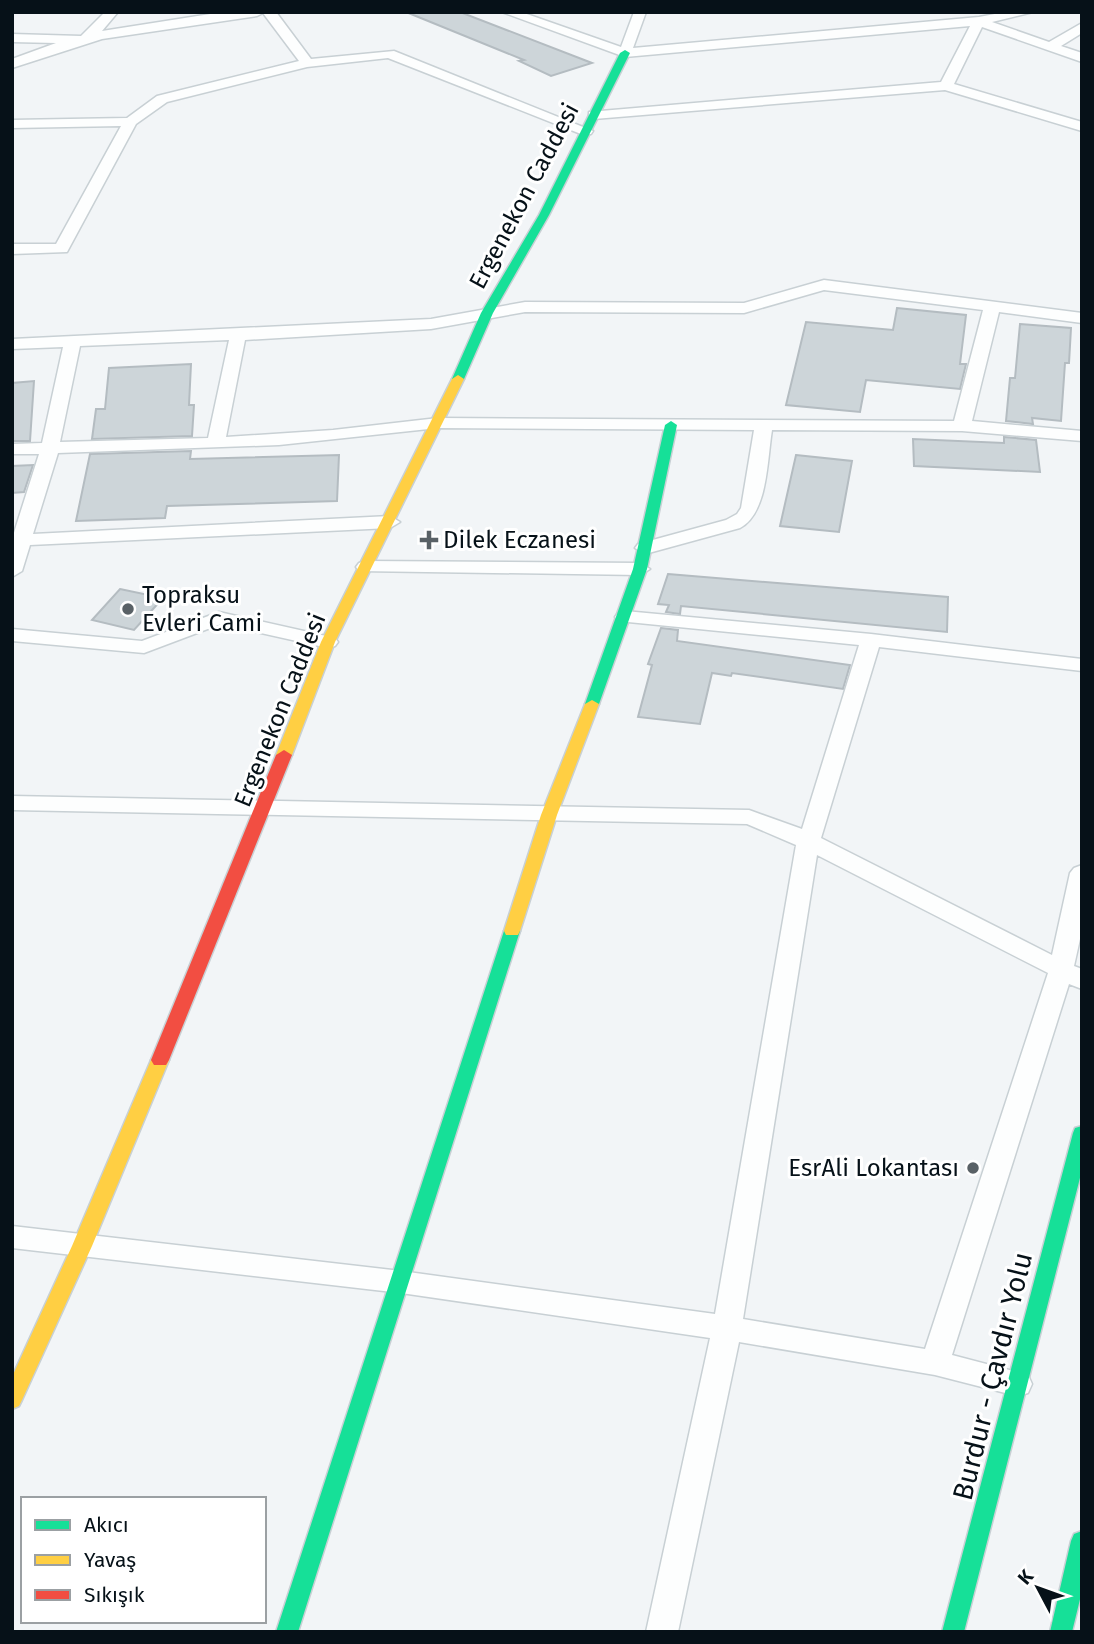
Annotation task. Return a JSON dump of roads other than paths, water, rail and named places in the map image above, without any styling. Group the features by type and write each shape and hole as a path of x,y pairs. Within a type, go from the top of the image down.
{"main road":[{"name":"Ergenekon Caddesi","path":"12,1399 82,1246 265,807 328,642 438,423 487,313 544,215 625,53"},
{"path":"287,1632 550,815 625,617 640,569 671,425"},
{"name":"Burdur - Çavdır Yolu","path":"953,1632 1082,1133"},
{"path":"1060,1632 1082,1541"}],"street":[{"path":"12,38 86,40 112,12"},
{"path":"12,64 40,52 86,40 189,20 257,12"},
{"path":"269,12 307,63"},
{"path":"508,12 625,53 979,21 1027,12"},
{"path":"625,53 640,12"},
{"path":"961,12 1082,58"},
{"path":"946,86 979,21"},
{"path":"1050,47 1082,27"},
{"path":"12,249 61,249 130,122 162,99 307,63 389,54 586,131"},
{"path":"594,115 946,86 1082,127"},
{"path":"12,124 130,122"},
{"path":"12,344 430,324 487,313 541,307 744,308 770,303 800,290 824,285 1082,318"},
{"path":"962,426 992,308"},
{"path":"216,442 238,335"},
{"path":"12,571 50,448 73,342"},
{"path":"12,449 216,442 391,431 438,423 962,426 1082,436"},
{"path":"645,548 733,524 744,517 750,508 764,426"},
{"path":"22,540 390,522"},
{"path":"366,567 640,569"},
{"path":"625,617 871,640 1082,665"},
{"path":"12,635 144,647 219,618 328,642"},
{"path":"662,1632 727,1328 808,843 821,809 871,640"},
{"path":"12,803 550,815 734,815 766,821 1071,975"},
{"path":"935,1363 1071,975 1082,873"},
{"path":"12,1237 401,1282 727,1328 935,1363 1017,1384"}],"place":[{"name":"Dilek Eczanesi","path":"429,540"},
{"name":"Topraksu Evleri Cami","path":"128,609"},
{"name":"EsrAli Lokantası","path":"973,1168"}]}
